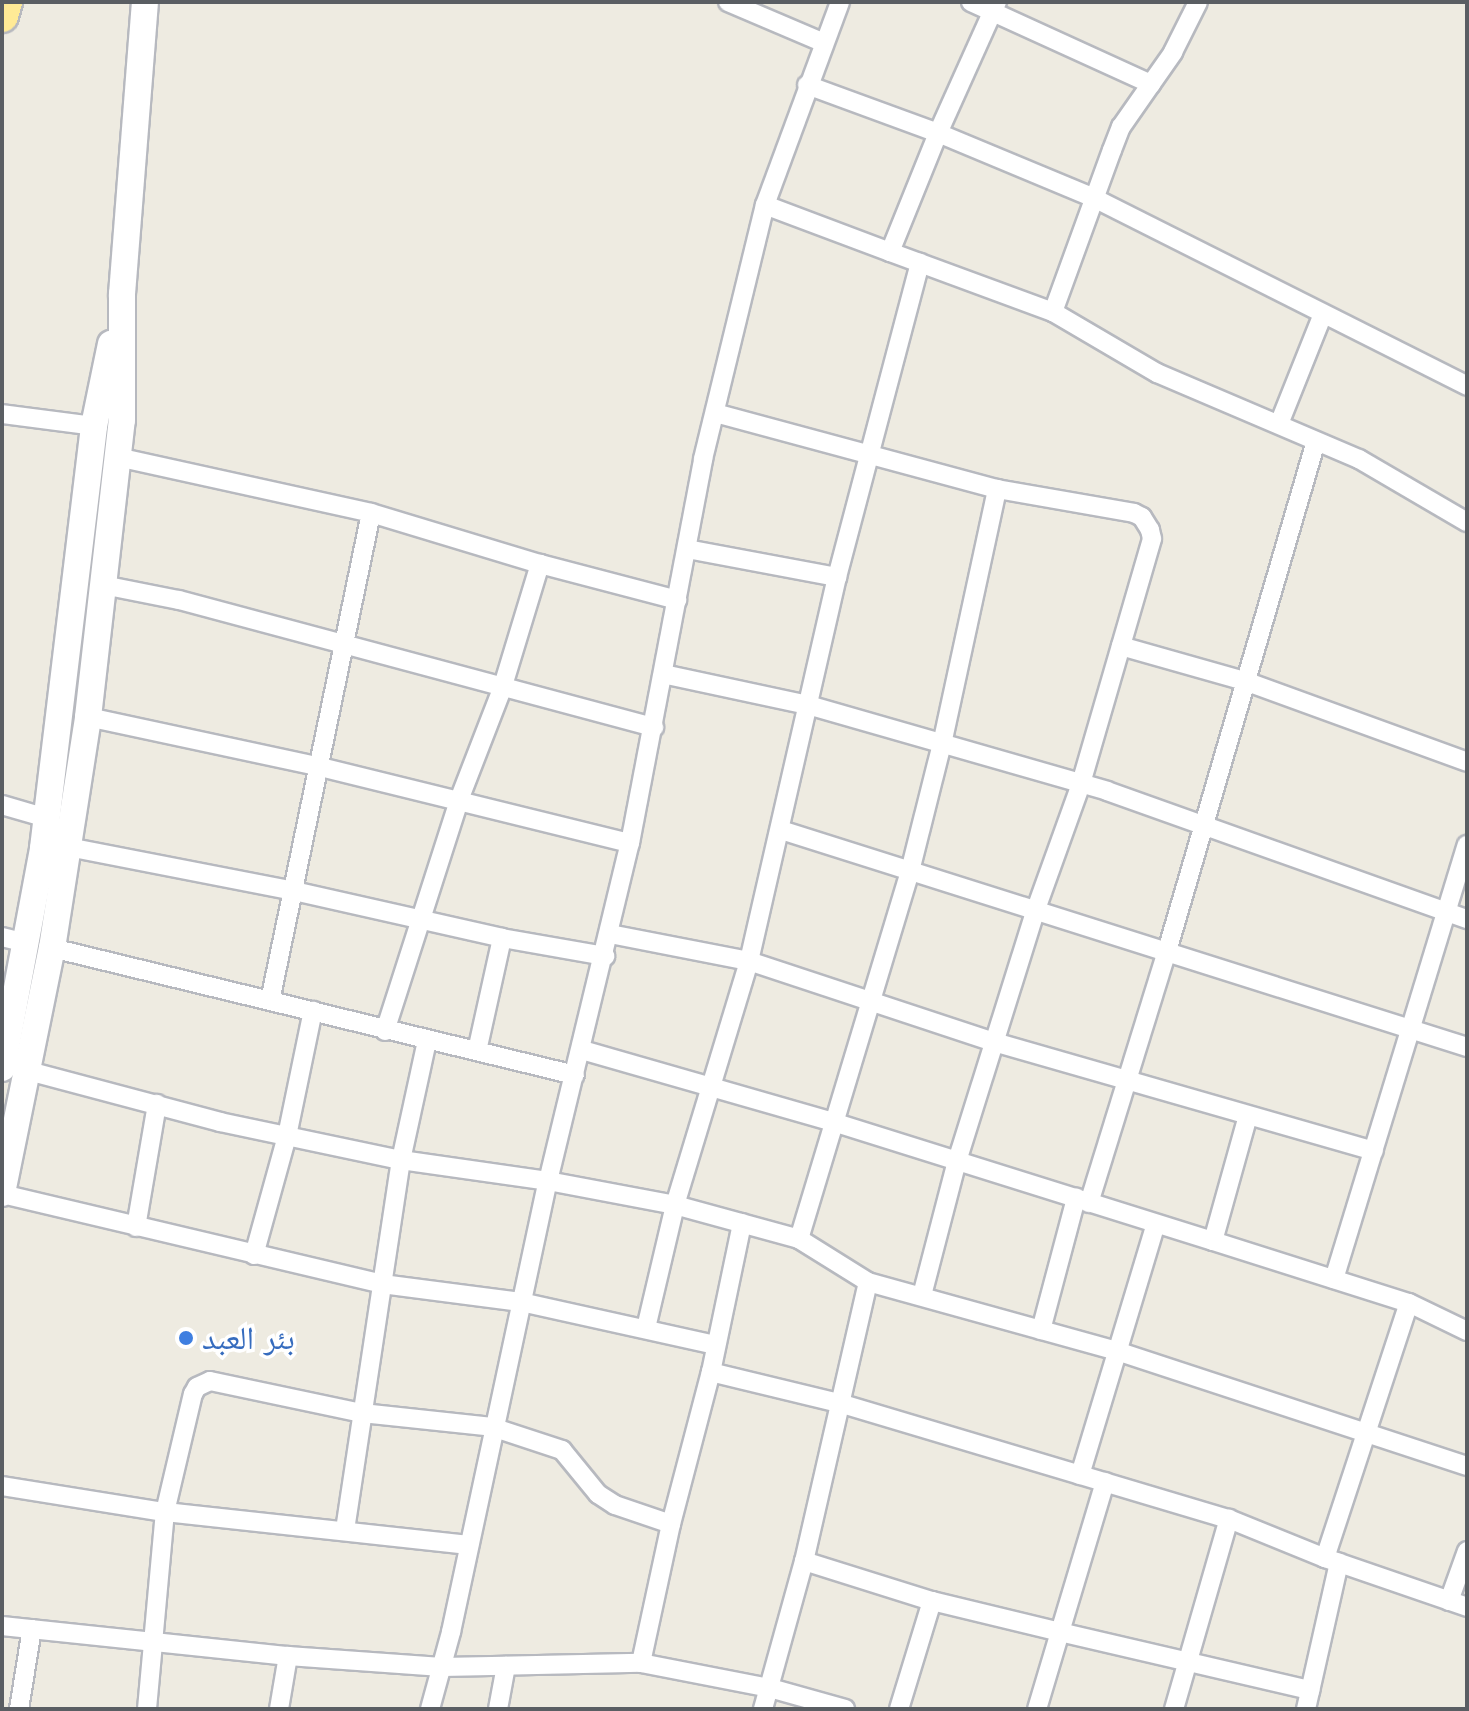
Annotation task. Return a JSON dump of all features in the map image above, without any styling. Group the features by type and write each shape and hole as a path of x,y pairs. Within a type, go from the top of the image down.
{"highway":[{"path":"2,16 6,2"}],"main road":[{"path":"27,943 68,847 88,717 122,420 122,294 145,2"},
{"path":"2,1193 27,943 47,818 94,426 122,294"}],"street":[{"path":"728,2 824,43"},
{"path":"430,1709 442,1667 548,1181 610,934 715,413 765,205 840,2"},
{"path":"971,2 995,6 1151,84"},
{"path":"1053,312 1121,127 1173,52 1198,2"},
{"path":"890,252 938,133 995,6"},
{"path":"807,85 938,133 1094,198 1467,386"},
{"path":"765,205 1053,312 1157,373 1359,459 1467,522"},
{"path":"646,1328 675,1205 749,961 837,577 920,263"},
{"path":"1279,424 1323,314"},
{"path":"715,413 997,489 1142,517 1152,539 1081,784 1036,909 957,1161 922,1295"},
{"path":"2,414 94,426"},
{"path":"1041,1330 1082,1200 1129,1080 1316,441"},
{"path":"117,457 371,513 540,564 677,600"},
{"path":"799,1239 910,871 942,744 997,489"},
{"path":"270,1001 341,644 371,513"},
{"path":"687,549 837,577"},
{"path":"385,1031 459,800 502,689 540,564"},
{"path":"103,585 179,600 502,689 654,727"},
{"path":"1121,646 1245,681 1467,762"},
{"path":"663,674 808,705 1081,784 1458,916"},
{"path":"88,717 316,766 630,843"},
{"path":"2,805 47,818"},
{"path":"781,830 1467,1047"},
{"path":"1334,1279 1409,1030 1458,916 1467,845"},
{"path":"68,847 294,891 502,938 605,956"},
{"path":"610,934 749,961 994,1042 1374,1151"},
{"path":"477,1051 502,938"},
{"path":"27,943 575,1075"},
{"path":"254,1255 287,1136 313,1011"},
{"path":"345,1530 401,1160 427,1041"},
{"path":"582,1050 833,1122 1334,1279 1409,1303 1467,1331"},
{"path":"13,1069 287,1136 401,1160 548,1181 675,1205 742,1223 799,1239 868,1282 1120,1352 1467,1466"},
{"path":"136,1227 157,1104"},
{"path":"1213,1241 1248,1116"},
{"path":"2,1193 382,1284 521,1302 715,1345"},
{"path":"641,1663 671,1524 711,1372 742,1223"},
{"path":"1080,1475 1120,1352 1156,1224"},
{"path":"763,1709 804,1561 868,1282"},
{"path":"804,1561 932,1601 1190,1660 1308,1700 1332,1560 1366,1433 1409,1303"},
{"path":"711,1372 839,1403 1229,1519 1332,1560 1467,1607"},
{"path":"147,1709 165,1512 185,1419 193,1394 203,1383 210,1381 362,1413 492,1427 552,1444 573,1461 582,1479 598,1494 615,1505 671,1524"},
{"path":"1037,1709 1105,1482"},
{"path":"2,1486 165,1512 469,1545"},
{"path":"1174,1709 1229,1519"},
{"path":"1449,1601 1467,1551"},
{"path":"899,1709 932,1601"},
{"path":"2,1626 288,1656 442,1667 641,1663 770,1688 845,1709"},
{"path":"19,1709 32,1629"},
{"path":"279,1709 288,1656"},
{"path":"498,1709 506,1666"}],"place":[{"name":"بئر العبد","path":"186,1338"}]}
